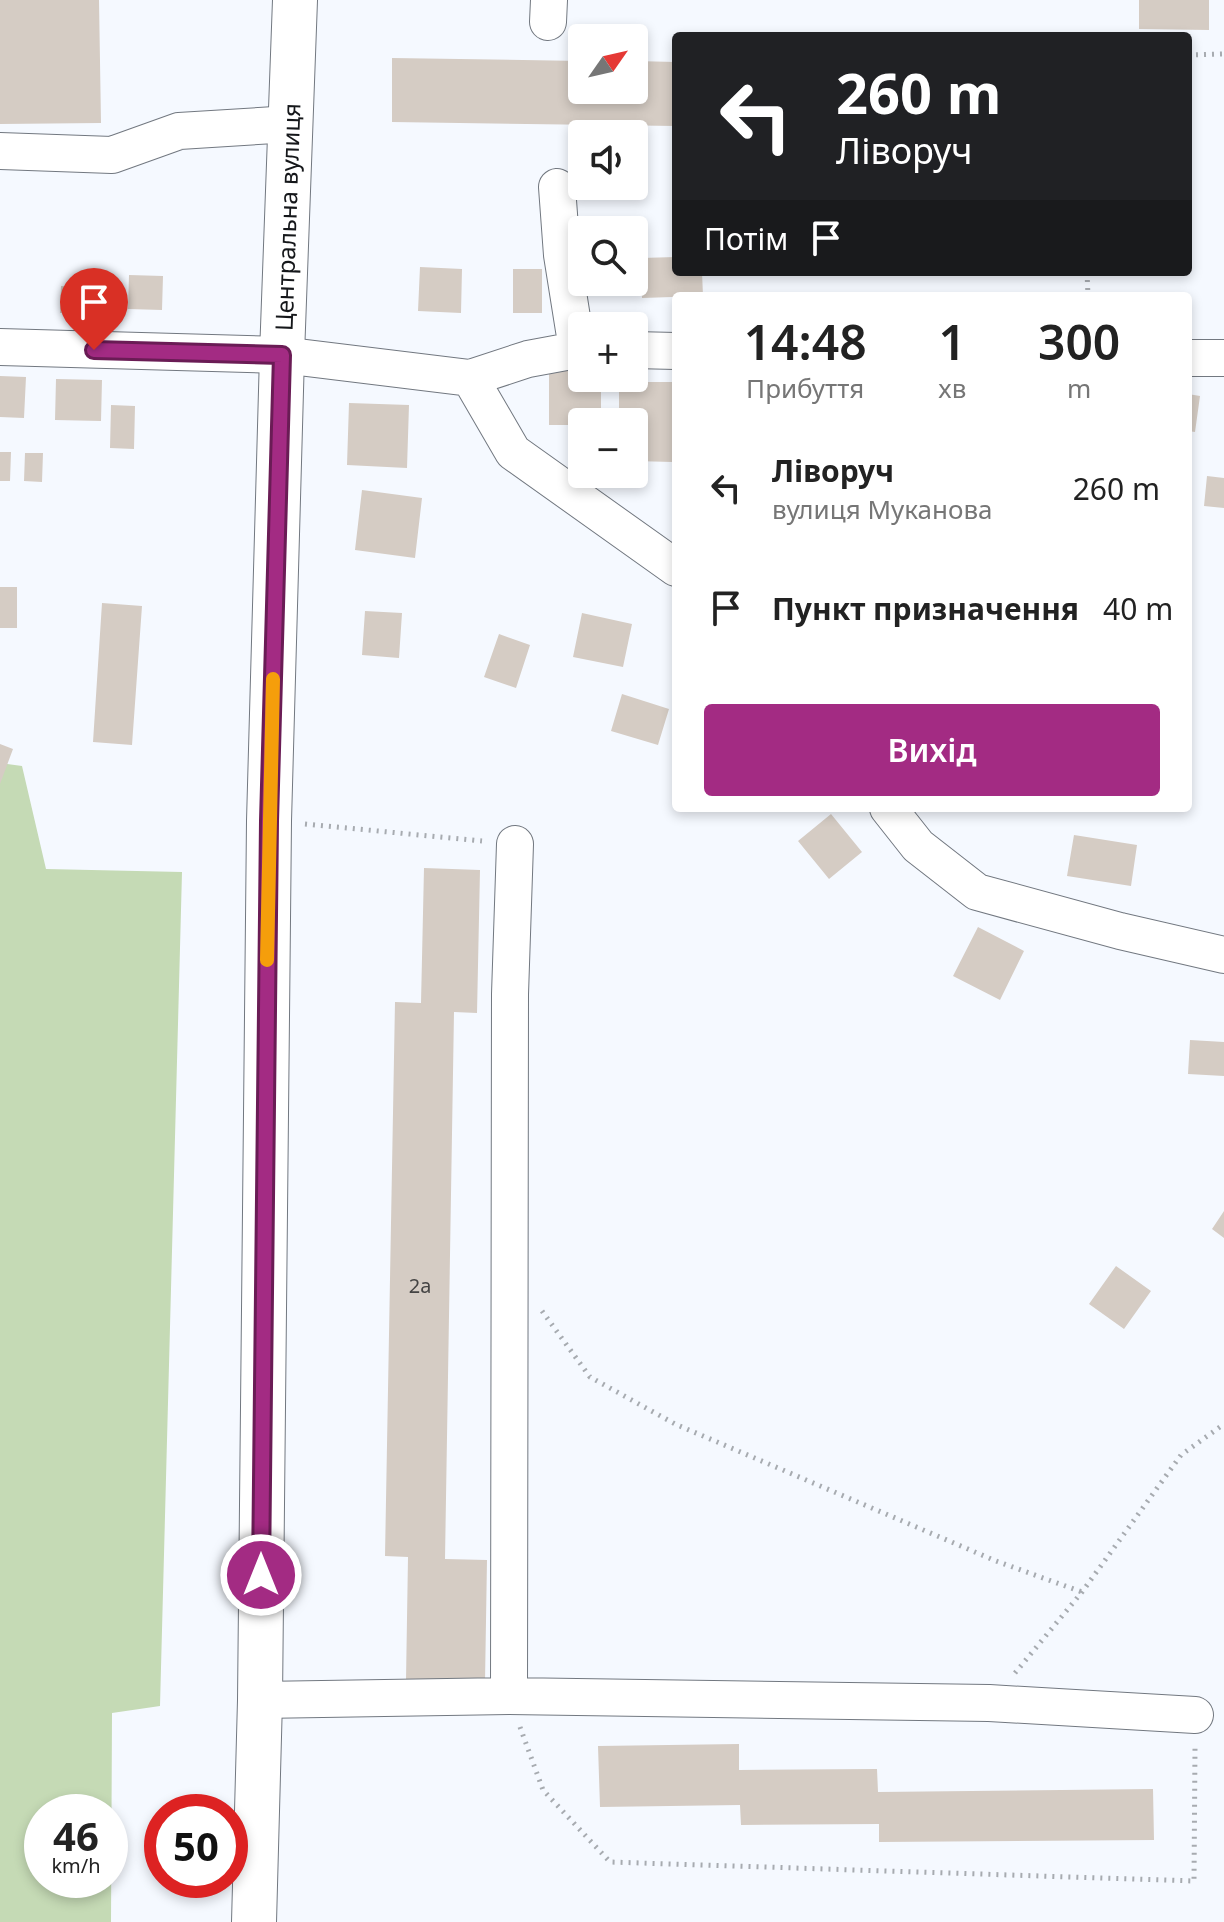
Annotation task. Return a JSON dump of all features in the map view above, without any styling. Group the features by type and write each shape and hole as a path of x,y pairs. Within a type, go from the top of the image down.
{"main road":[{"name":"Центральна вулиця","path":"254,1922 260,1700 269,821 295,0"}],"street":[{"path":"0,151 112,155 179,131 291,124"},
{"path":"557,187 562,255 572,312"},
{"path":"0,347 282,355 470,378 528,359 568,351"},
{"path":"648,350 672,351"},
{"path":"1192,358 1224,358"},
{"path":"470,378 513,452 672,565"},
{"path":"891,812 918,846 977,892 1120,931 1224,955"},
{"path":"509,1696 510,994 515,844"},
{"path":"260,1700 509,1696 989,1703 1195,1715"}],"path":[{"path":"1192,55 1224,54"},
{"path":"269,821 515,844"},
{"path":"542,1310 590,1377 675,1424 996,1561 1082,1592"},
{"path":"989,1703 1082,1592 1181,1455 1224,1424"},
{"path":"509,1696 543,1790 610,1862 1194,1881 1195,1715"}],"green space":[{"path":"0,763 22,766 46,869 182,872 160,1706 112,1713 112,1794 24,1794 24,1898 111,1898 111,1922 0,1922"}],"building":[{"path":"0,0 99,0 101,123 0,124"},
{"path":"1139,0 1209,0 1209,30 1139,29"},
{"path":"392,58 568,61 568,104 648,104 648,61 672,62 672,126 648,126 648,120 568,120 568,124 392,122"},
{"path":"672,257 672,276 702,276 703,292 672,292 672,297 642,298 648,296 648,258"},
{"path":"420,267 462,269 461,313 418,311"},
{"path":"513,269 542,269 542,313 513,313"},
{"path":"129,275 163,276 162,310 128,309"},
{"path":"61,286 102,287 101,314 60,313"},
{"path":"549,368 568,368 568,392 601,392 601,408 568,408 568,425 549,425"},
{"path":"0,376 26,377 24,418 0,417"},
{"path":"56,379 102,380 101,421 55,420"},
{"path":"648,382 672,382 672,462 648,461 648,408 619,408 619,392 648,392"},
{"path":"1192,395 1200,396 1195,432 1192,432"},
{"path":"349,403 409,405 407,468 347,465"},
{"path":"111,405 135,406 134,449 110,448"},
{"path":"0,452 11,452 10,481 0,481"},
{"path":"25,453 43,453 42,482 24,481"},
{"path":"1207,476 1224,478 1224,508 1204,506"},
{"path":"362,490 422,498 415,558 355,550"},
{"path":"0,587 17,587 17,628 0,628"},
{"path":"102,603 142,606 132,745 93,742"},
{"path":"365,611 402,613 399,658 362,655"},
{"path":"582,613 632,624 623,667 573,657"},
{"path":"499,634 530,645 516,688 484,677"},
{"path":"622,694 669,709 658,745 611,731"},
{"path":"0,744 13,749 0,784"},
{"path":"831,814 862,852 829,879 798,841"},
{"path":"1074,835 1137,845 1131,886 1067,876"},
{"path":"424,868 480,870 477,1013 454,1012 445,1559 487,1560 485,1682 406,1680 408,1557 385,1556 395,1002 421,1003"},
{"path":"978,927 1024,951 1000,1000 953,976"},
{"path":"1190,1040 1224,1042 1224,1076 1188,1074"},
{"path":"1224,1211 1224,1238 1212,1229"},
{"path":"1116,1266 1151,1291 1124,1329 1089,1304"},
{"path":"739,1744 739,1770 877,1769 878,1792 1153,1789 1154,1840 879,1842 879,1824 741,1825 740,1805 600,1807 598,1746"}],"slow traffic":[{"path":"267,960 273,679"}],"route":[{"path":"94,350 282,355 269,821 261,1575"}]}
